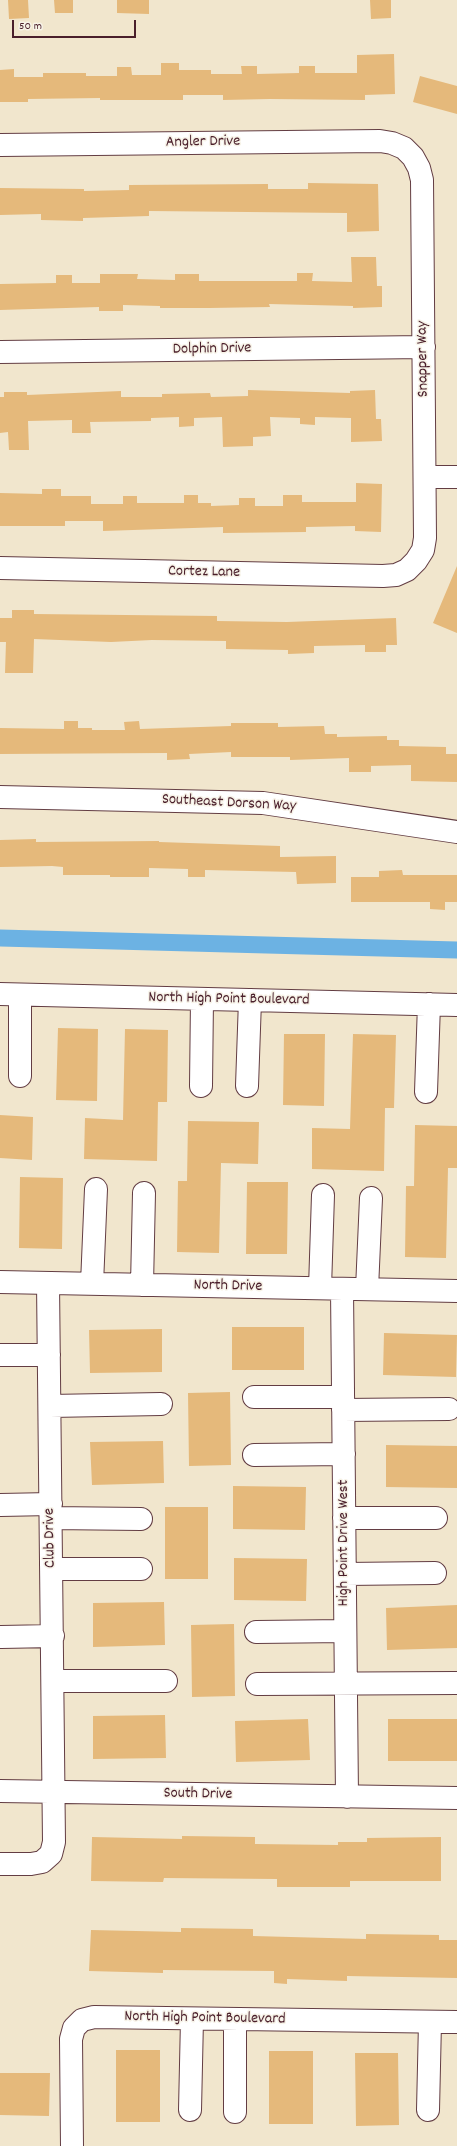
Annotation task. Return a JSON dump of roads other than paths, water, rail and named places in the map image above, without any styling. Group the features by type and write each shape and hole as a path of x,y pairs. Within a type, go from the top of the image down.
{"street":[{"name":"Angler Drive","path":"0,145 380,141 392,143 404,148"},
{"name":"Snapper Way","path":"404,148 413,157 419,168 422,180 426,538 423,550 416,561 407,570"},
{"name":"Dolphin Drive","path":"0,352 424,347"},
{"path":"425,477 457,477"},
{"name":"Cortez Lane","path":"0,568 383,576 396,575 407,570"},
{"name":"Southeast Dorson Way","path":"0,797 270,803 457,832"},
{"path":"10,994 20,1076"},
{"name":"North High Point Boulevard","path":"10,994 457,1005"},
{"path":"201,1086 202,999"},
{"path":"246,1086 250,1000"},
{"path":"426,1092 429,1004"},
{"path":"92,1284 96,1188"},
{"path":"142,1285 144,1193"},
{"path":"320,1288 323,1195"},
{"path":"367,1289 371,1198"},
{"name":"North Drive","path":"0,1282 457,1291"},
{"name":"Club Drive","path":"48,1283 55,1793"},
{"name":"High Point Drive West","path":"342,1289 347,1797"},
{"path":"0,1355 49,1356"},
{"path":"254,1397 343,1404 450,1409"},
{"path":"50,1406 161,1404"},
{"path":"254,1455 344,1454"},
{"path":"0,1505 142,1519"},
{"path":"344,1518 436,1518"},
{"path":"52,1569 141,1569"},
{"path":"345,1574 435,1573"},
{"path":"256,1632 345,1631"},
{"path":"1,1637 53,1636"},
{"path":"53,1681 166,1681"},
{"path":"257,1684 457,1683"},
{"name":"South Drive","path":"0,1791 457,1798"},
{"path":"0,1864 31,1864 42,1862 51,1854 54,1842 55,1793"},
{"name":"North High Point Boulevard","path":"72,2146 71,2039 74,2028 82,2020 94,2017 457,2022"},
{"path":"190,2110 192,2019"},
{"path":"235,2019 235,2112"},
{"path":"428,2110 430,2022"}],"waterway":[{"path":"0,938 457,950"}]}
